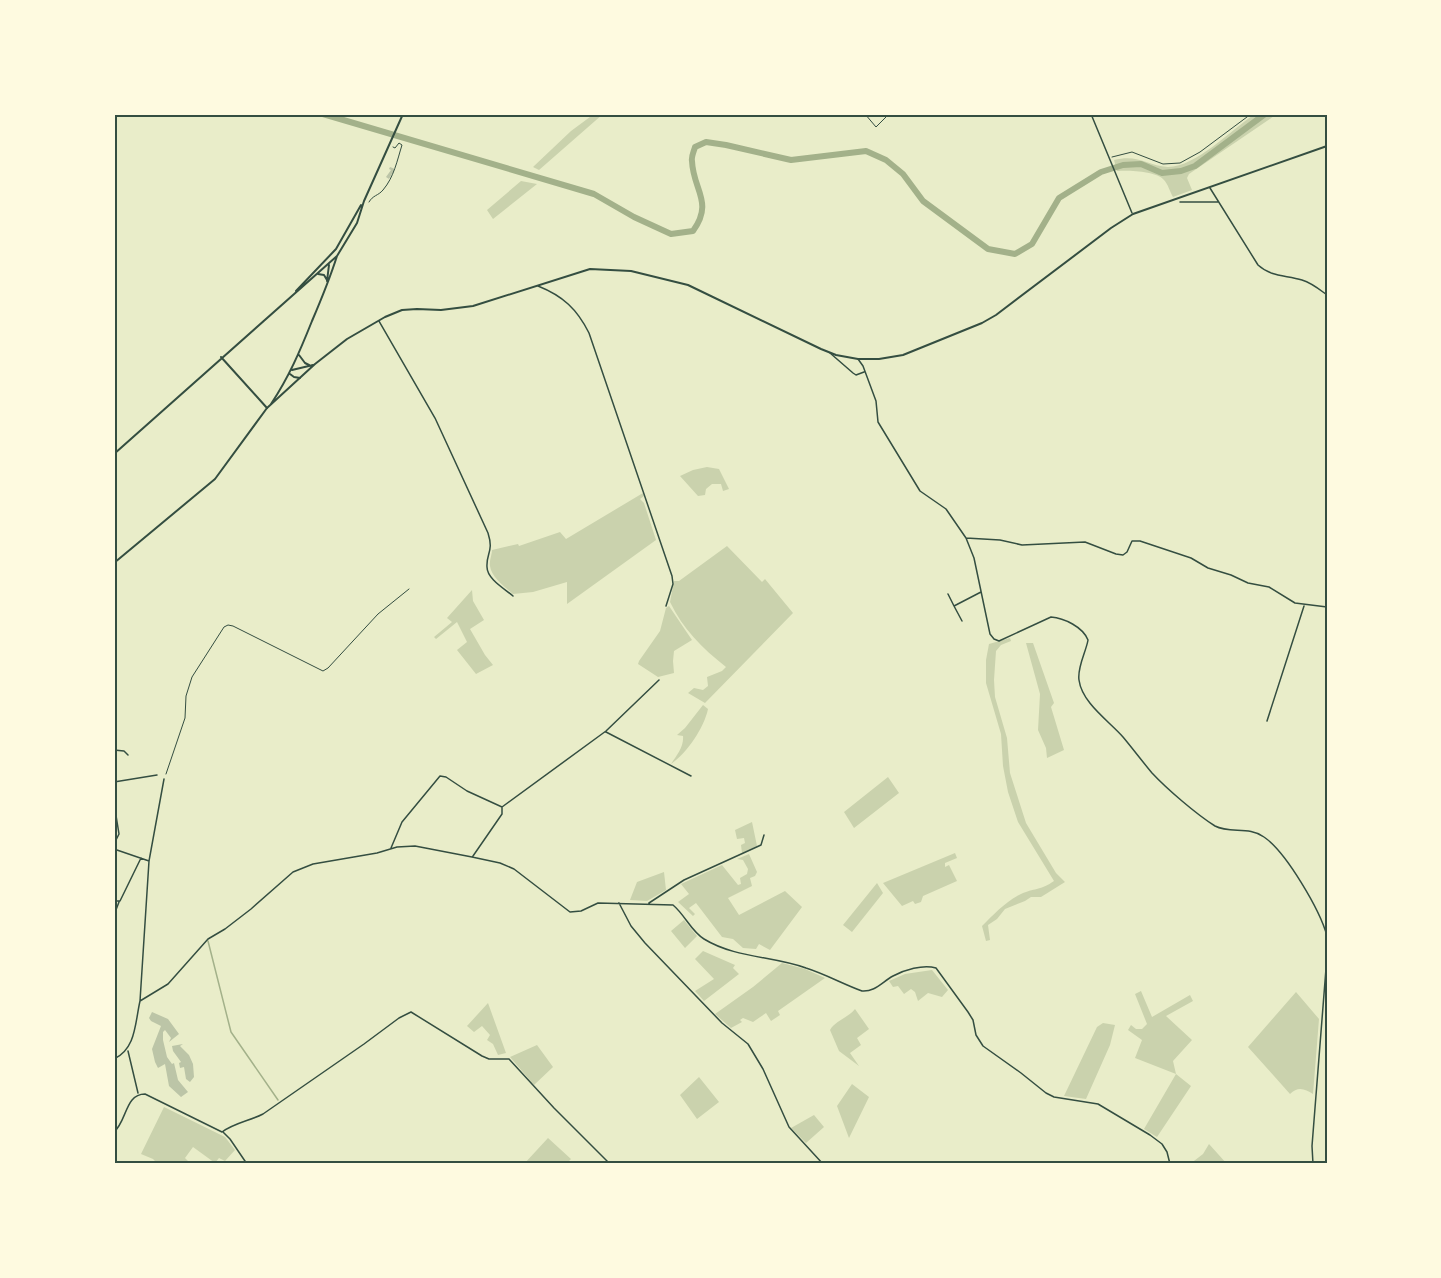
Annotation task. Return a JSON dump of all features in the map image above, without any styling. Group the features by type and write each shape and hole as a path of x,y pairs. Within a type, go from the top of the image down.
{"main road":[{"path":"327,285 329,263 364,201 403,114"},
{"path":"267,408 315,364 347,339 402,310 441,310 472,306 590,269 631,271 670,279 700,289 830,352 858,359 879,359 903,355 982,323 1006,308 1111,228 1133,214 1327,146"},
{"path":"114,563 215,478 267,408 291,372 299,355 337,256 357,223 364,201"},
{"path":"292,295 336,249"},
{"path":"114,454 337,256"},
{"path":"318,274 324,275 327,281"},
{"path":"299,355 305,363 315,364"},
{"path":"221,357 267,408"},
{"path":"291,372 315,364"},
{"path":"291,372 296,378 302,377"}],"street":[{"path":"1091,114 1133,214"},
{"path":"1210,187 1258,265 1265,272 1306,281 1327,295"},
{"path":"1180,202 1219,202"},
{"path":"537,285 570,304 589,333 672,576 666,606"},
{"path":"379,321 435,418 488,533 491,547 488,573 513,596"},
{"path":"830,352 843,366 856,375 865,372"},
{"path":"858,359 876,401 878,422 920,491 946,509 966,538 974,558 990,634 994,639 999,641 1051,617 1060,618 1082,630 1088,640 1078,679 1104,721 1120,734 1154,775 1206,819 1225,830 1251,831 1263,836 1277,849 1317,908 1327,936"},
{"path":"966,538 1000,540 1022,545 1085,543 1124,555 1132,541 1140,541 1191,558 1208,568 1248,583 1269,587 1295,603 1327,608"},
{"path":"954,606 982,591"},
{"path":"948,594 962,621"},
{"path":"1267,721 1304,606"},
{"path":"502,807 605,732 659,680"},
{"path":"605,732 691,776"},
{"path":"114,750 124,751 128,755"},
{"path":"114,782 157,775"},
{"path":"390,849 402,822 440,776 502,807"},
{"path":"114,1059 128,1050 131,1044 140,1001 149,861 164,779"},
{"path":"114,803 119,834 114,844"},
{"path":"472,857 502,814 502,807"},
{"path":"648,903 684,880 761,845 764,835"},
{"path":"140,1001 168,984 202,944 250,909 293,872 313,864 415,846 500,863 514,869 570,912 581,911 598,903 673,905 680,910 699,936 717,946 805,967 862,991 872,990 902,972 926,966 936,968 973,1020 976,1035 983,1046 1054,1097 1098,1104 1108,1108 1162,1144 1170,1164"},
{"path":"114,849 149,861"},
{"path":"114,915 141,858"},
{"path":"114,901 120,901"},
{"path":"619,903 645,943 708,1010 748,1044 763,1069 789,1127 823,1164"},
{"path":"1313,1164 1312,1146 1327,956"},
{"path":"222,1132 239,1122 252,1120 262,1114 399,1018 411,1012 482,1056 489,1059 509,1059 610,1164"},
{"path":"128,1050 139,1094"},
{"path":"114,1132 125,1117 133,1097 145,1094 222,1132 231,1139 247,1164"}],"path":[{"path":"865,114 876,127 890,114"},
{"path":"1110,158 1132,153 1163,164 1180,163 1200,152 1251,114"},
{"path":"367,204 372,196 382,192 395,170 402,145 399,143 393,148 392,145"},
{"path":"164,779 185,718 186,696 192,677 224,627 233,626 323,671 378,614 409,589"}],"green space":[{"path":"594,114 603,114 539,170 533,167 571,131"},
{"path":"1255,114 1277,114 1189,174 1187,178 1192,190 1173,197 1167,184 1160,177 1142,172 1117,171 1114,160 1130,158 1168,167 1190,161"},
{"path":"521,181 537,184 493,219 487,210"},
{"path":"707,467 719,469 729,489 723,491 721,484 712,484 706,489 705,495 698,496 680,476"},
{"path":"643,493 644,496 640,499 644,503 656,540 567,604 567,582 533,592 513,594 493,574 490,564 492,550 518,544 519,546 560,532 566,539"},
{"path":"727,546 762,582 765,579 793,613 705,703 688,693 694,688 703,690 708,686 707,677 726,667 694,638 670,602 674,581 679,581"},
{"path":"472,590 473,601 484,620 470,629 493,665 476,674 457,650 467,642 457,622 436,639 434,637 452,622 447,618"},
{"path":"669,606 692,640 674,651 674,673 658,677 638,664 660,631 666,608"},
{"path":"1010,638 1011,641 1001,645 996,651 994,680 995,697 1007,738 1010,773 1026,823 1056,873 1065,882 1041,897 1031,897 1005,909 988,925 990,940 986,941 982,926 1001,908 1017,896 1054,881 1018,822 1008,792 1003,766 1001,734 986,683 989,644"},
{"path":"1026,643 1033,643 1054,703 1051,707 1064,750 1047,758 1046,748 1038,730 1040,694"},
{"path":"703,705 708,709 699,732 689,747 671,764 682,744 683,736 677,735"},
{"path":"888,777 899,793 854,828 844,812"},
{"path":"752,822 757,846 742,853 741,845 745,843 744,838 737,839 735,830"},
{"path":"955,853 957,858 945,863 945,867 949,865 957,881 923,896 921,902 915,904 913,901 902,906 883,883"},
{"path":"749,854 757,872 750,878 752,886 728,898 739,915 785,891 802,907 770,950 759,944 756,949 743,948 733,939 722,937 696,903 689,908 695,914 693,916 678,902 689,894 681,884 722,865 738,885 741,884 740,878 747,874 748,869 743,860 737,859"},
{"path":"664,872 666,890 647,901 630,900 637,882"},
{"path":"877,883 883,893 852,932 843,925"},
{"path":"684,920 697,936 685,948 671,931"},
{"path":"703,951 735,965 733,968 739,974 704,1001 695,991 714,979 695,959"},
{"path":"782,963 805,969 825,978 778,1011 780,1015 771,1021 766,1013 753,1022 743,1018 740,1020 742,1022 731,1028 715,1014 753,987"},
{"path":"932,970 948,990 942,997 928,993 918,1001 915,992 911,989 904,994 898,986 893,987 889,981 905,974"},
{"path":"1141,991 1152,1017 1190,995 1193,1001 1166,1016 1192,1040 1173,1061 1176,1074 1135,1058 1142,1040 1128,1030 1131,1025 1136,1029 1142,1029 1147,1024 1135,994"},
{"path":"1296,992 1319,1019 1313,1094 1302,1089 1290,1094 1248,1047"},
{"path":"488,1003 506,1053 498,1055 493,1044 487,1040 490,1035 482,1026 474,1032 467,1026"},
{"path":"855,1009 869,1029 857,1038 861,1045 850,1053 859,1066 839,1051 830,1030"},
{"path":"1103,1023 1115,1025 1110,1045 1086,1099 1064,1096 1097,1027"},
{"path":"537,1045 553,1067 534,1085 510,1057"},
{"path":"1176,1074 1191,1086 1157,1137 1144,1129"},
{"path":"699,1077 719,1102 697,1119 680,1095"},
{"path":"852,1084 869,1097 849,1138 837,1106"},
{"path":"164,1107 225,1137 235,1150 225,1161 219,1158 215,1163 193,1147 185,1158 191,1164 158,1164 141,1154"},
{"path":"814,1115 824,1127 806,1143 791,1128"},
{"path":"548,1138 571,1159 566,1164 524,1164"},
{"path":"1209,1144 1227,1164 1190,1164 1203,1154"}],"building":[{"path":"390,167 395,169 389,179 386,177 391,170"},
{"path":"152,1012 168,1019 179,1034 169,1042 171,1038 165,1030 163,1040 167,1057 172,1064 174,1063 178,1080 188,1092 181,1097 169,1086 165,1064 158,1068 155,1062 152,1049 161,1026 149,1018"},
{"path":"183,1044 180,1046 189,1055 193,1064 194,1077 190,1082 186,1079 184,1067 180,1068 179,1063 181,1062 172,1046"}],"waterway":[{"path":"323,114 594,194 634,217 671,234 693,231 699,221 702,204 692,158 695,147 706,142 791,160 866,151 886,160 903,174 923,201 988,249 1015,254 1032,244 1059,198 1101,172 1123,165 1141,164 1162,173 1181,171 1195,166 1265,114"},
{"path":"208,941 231,1032 278,1100"}]}
